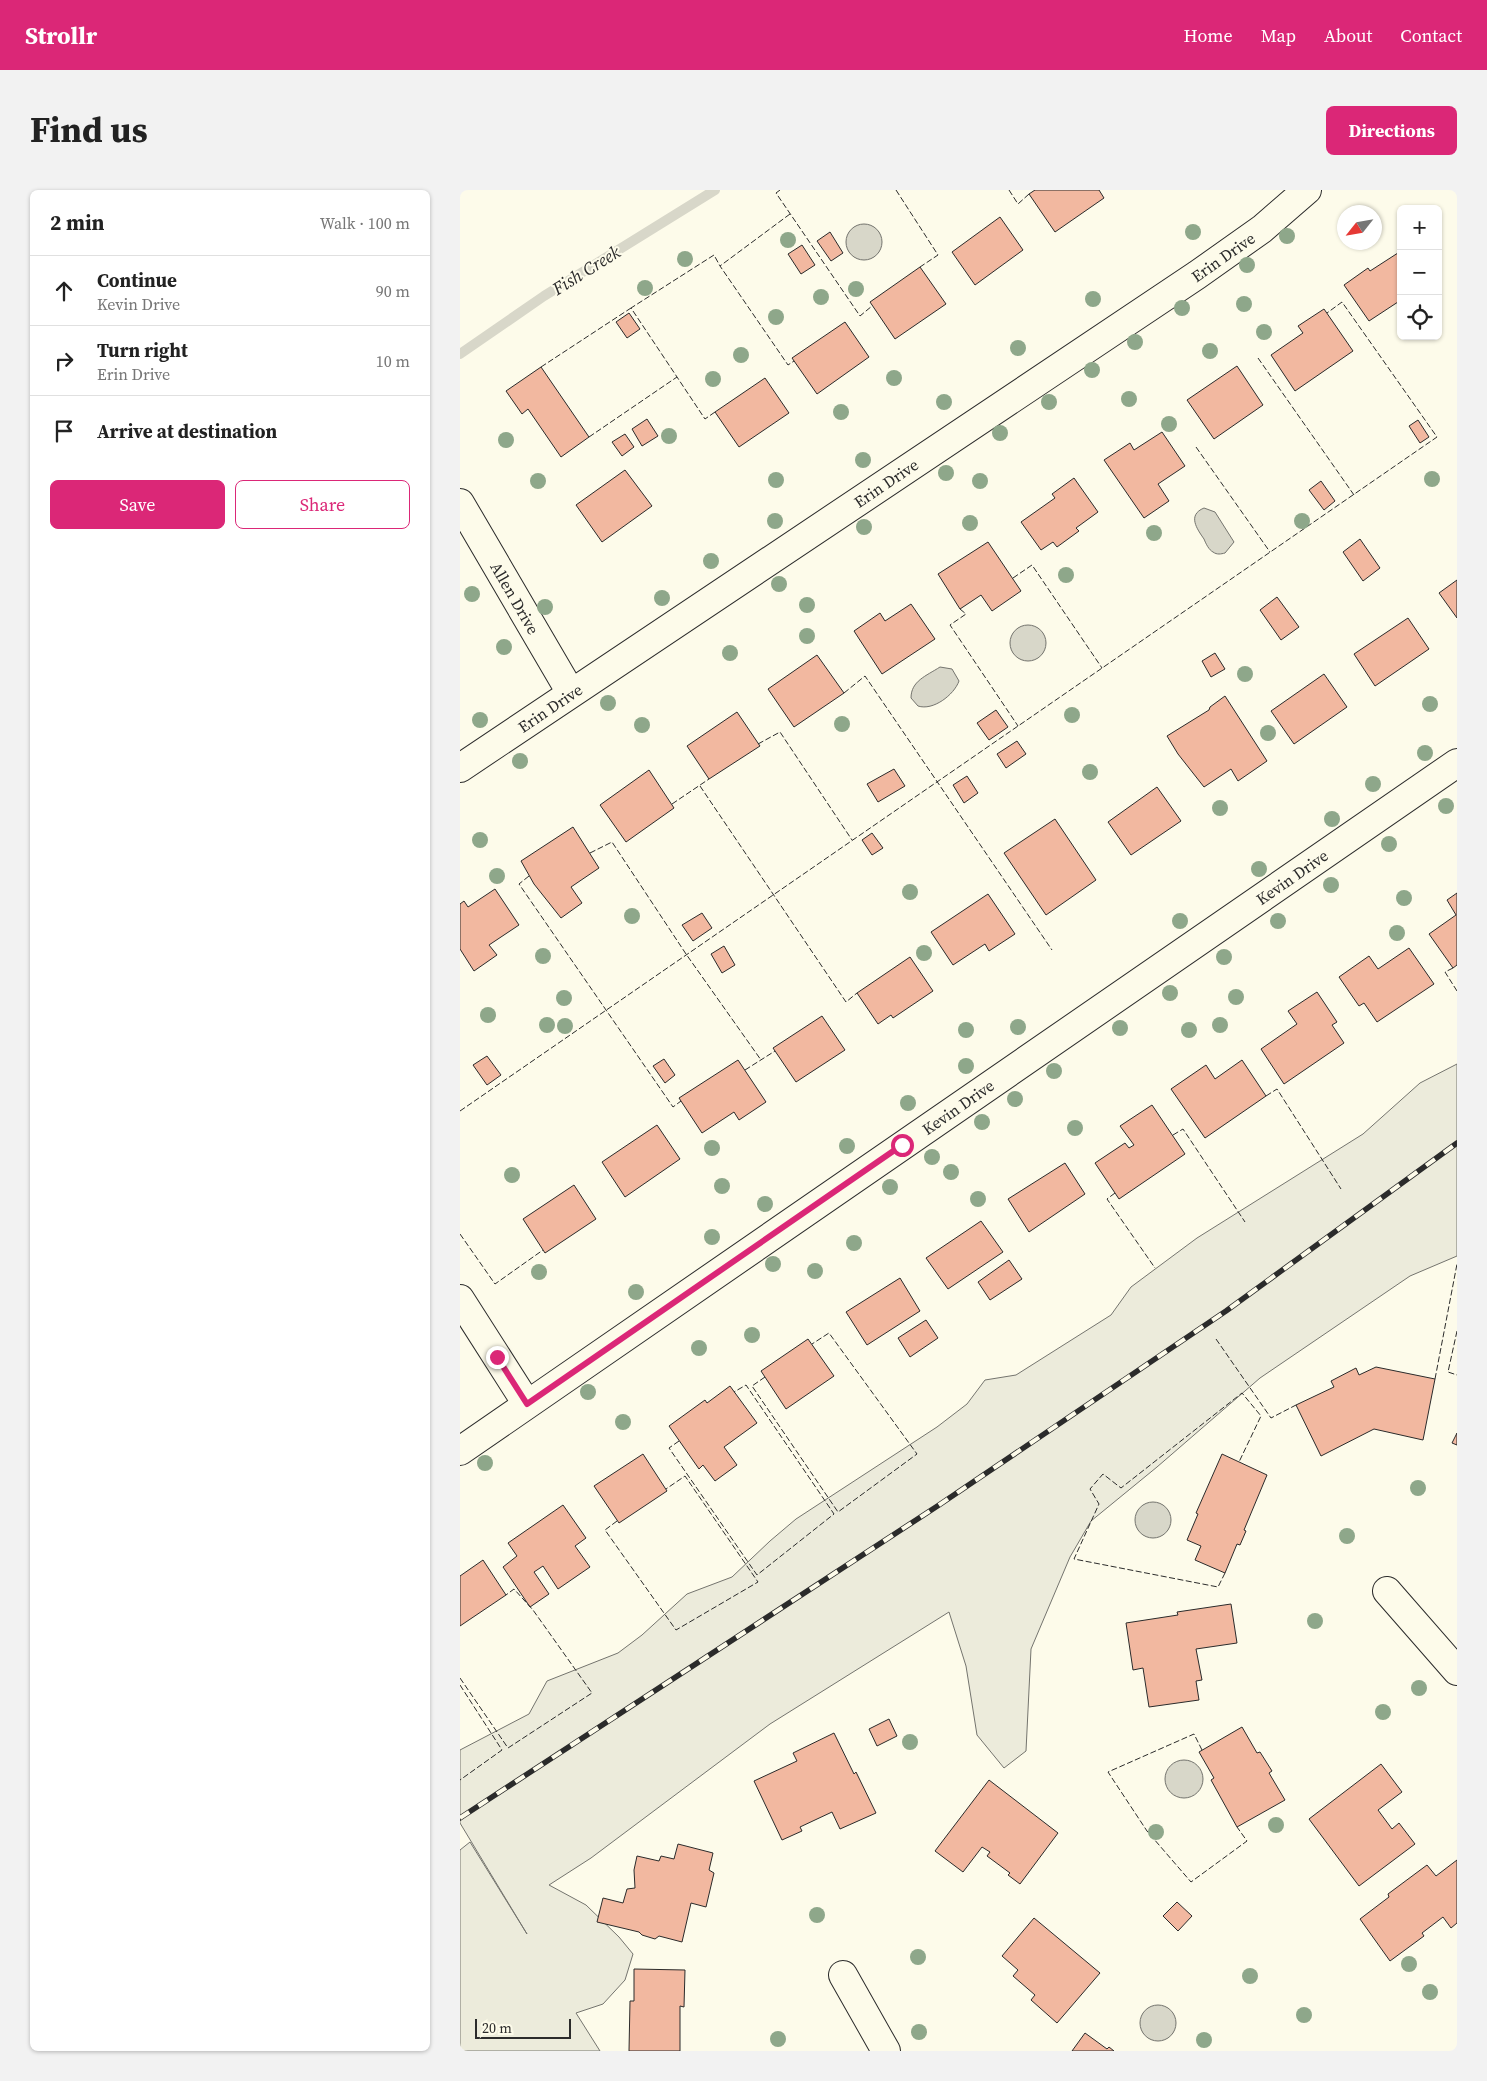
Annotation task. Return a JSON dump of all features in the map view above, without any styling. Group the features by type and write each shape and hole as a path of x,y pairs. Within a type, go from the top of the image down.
{"street":[{"name":"Erin Drive","path":"460,768 1197,275 1262,229 1307,190"},
{"name":"Allen Drive","path":"460,503 571,693"},
{"name":"Kevin Drive","path":"460,1451 1457,763"},
{"path":"460,1299 527,1404"},
{"path":"1387,1590 1457,1671"},
{"path":"843,1975 886,2051"}],"shaded area":[{"path":"864,224 871,225 877,229 881,235 881,249 877,255 871,259 864,260 857,259 851,255 847,249 846,242 847,235 851,229 857,225"},
{"path":"1204,508 1215,512 1234,542 1225,553 1218,554 1210,550 1196,527 1196,514"},
{"path":"1028,625 1035,626 1041,630 1045,636 1045,650 1041,656 1035,660 1028,661 1021,660 1015,656 1011,650 1010,643 1011,636 1015,630 1021,626"},
{"path":"940,667 952,669 959,681 953,692 936,704 924,707 918,706 911,698 916,683"},
{"path":"1457,1064 1457,1256 1410,1276 1260,1378 1091,1521 1070,1557 1031,1649 1026,1751 1004,1768 977,1735 966,1666 949,1612 770,1724 591,1858 549,1885 586,1905 619,1937 633,1954 625,1980 603,2004 576,2013 600,2051 460,2051 460,1850 470,1842 527,1934 460,1823 460,1750 529,1714 547,1681 618,1653 642,1635 687,1594 732,1577 796,1519 937,1427 967,1404 985,1380 1016,1375 1111,1315 1131,1287 1197,1238 1363,1134 1420,1083"},
{"path":"1153,1502 1160,1503 1166,1507 1170,1513 1170,1527 1166,1533 1160,1537 1153,1538 1146,1537 1140,1533 1136,1527 1135,1520 1136,1513 1140,1507 1146,1503"},
{"path":"1184,1760 1197,1766 1203,1779 1197,1792 1184,1798 1171,1792 1165,1779 1171,1766"},
{"path":"1158,2005 1165,2006 1171,2010 1175,2016 1175,2030 1171,2036 1165,2040 1158,2041 1151,2040 1145,2036 1141,2030 1140,2023 1141,2016 1145,2010 1151,2006"}],"building":[{"path":"1035,190 1099,190 1104,198 1055,232 1029,194"},
{"path":"1000,217 1023,250 975,285 952,252"},
{"path":"830,232 843,253 831,261 817,241"},
{"path":"802,245 815,265 801,274 788,254"},
{"path":"1397,254 1397,303 1369,321 1344,285 1368,268 1370,271"},
{"path":"920,267 946,304 895,339 870,302"},
{"path":"1324,309 1353,351 1295,391 1271,355 1303,333 1298,326"},
{"path":"629,313 640,329 627,338 616,322"},
{"path":"845,322 869,357 817,394 792,358"},
{"path":"1237,366 1263,405 1214,439 1187,400"},
{"path":"541,367 589,437 561,457 528,409 522,414 506,391"},
{"path":"765,378 789,413 739,447 715,412"},
{"path":"647,419 658,436 642,446 632,429"},
{"path":"1418,420 1429,437 1420,443 1409,426"},
{"path":"1162,432 1185,466 1158,484 1169,501 1144,518 1104,460 1130,443 1134,450"},
{"path":"625,434 634,447 622,456 612,442"},
{"path":"625,470 652,506 602,542 576,505"},
{"path":"1074,478 1098,512 1076,528 1079,531 1057,547 1053,542 1041,550 1021,522 1055,498 1052,494"},
{"path":"1321,481 1335,501 1324,510 1309,490"},
{"path":"1360,539 1380,568 1363,581 1343,552"},
{"path":"988,542 1021,591 992,611 981,595 960,609 938,574"},
{"path":"1457,580 1457,618 1439,593"},
{"path":"1277,597 1299,627 1281,640 1260,610"},
{"path":"911,604 935,639 882,674 854,631 880,613 885,621"},
{"path":"1408,618 1429,649 1375,686 1354,654"},
{"path":"1215,653 1225,669 1211,677 1202,661"},
{"path":"817,655 844,693 794,727 768,689"},
{"path":"1324,674 1347,707 1294,744 1271,711"},
{"path":"1225,696 1267,761 1238,781 1231,769 1204,787 1178,754 1167,736 1209,710 1210,707"},
{"path":"996,710 1008,727 989,740 977,723"},
{"path":"737,712 760,746 709,779 687,746"},
{"path":"1017,741 1026,754 1006,768 997,754"},
{"path":"894,769 905,786 878,802 867,784"},
{"path":"649,770 674,808 626,842 600,805"},
{"path":"967,776 978,793 964,803 953,785"},
{"path":"1157,787 1181,821 1131,855 1108,822"},
{"path":"1055,819 1096,880 1046,915 1004,853"},
{"path":"573,827 599,868 571,887 582,903 561,918 534,884 521,861"},
{"path":"872,833 883,848 872,855 862,840"},
{"path":"495,889 519,925 489,945 497,955 474,971 460,949 460,904 464,901 468,907"},
{"path":"1457,893 1457,965 1453,968 1429,934 1456,915 1447,900"},
{"path":"988,894 1015,934 989,951 985,944 953,965 931,932"},
{"path":"702,913 712,928 693,941 682,925"},
{"path":"724,946 735,965 722,973 711,954"},
{"path":"1409,948 1434,984 1377,1022 1364,1003 1359,1006 1339,977 1369,956 1378,969"},
{"path":"910,957 933,991 893,1018 891,1015 878,1024 857,993"},
{"path":"1317,992 1337,1022 1332,1025 1344,1043 1284,1084 1261,1049 1297,1024 1288,1011"},
{"path":"822,1016 845,1050 796,1082 773,1048"},
{"path":"487,1056 501,1075 487,1085 473,1065"},
{"path":"664,1059 675,1075 665,1083 653,1066"},
{"path":"738,1060 766,1102 739,1120 734,1112 702,1133 679,1098"},
{"path":"1242,1060 1266,1096 1205,1138 1171,1089 1206,1065 1215,1079"},
{"path":"1152,1105 1185,1154 1119,1199 1095,1163 1125,1143 1129,1148 1134,1145 1120,1126"},
{"path":"657,1125 680,1159 625,1197 602,1162"},
{"path":"1065,1163 1085,1194 1029,1232 1008,1199"},
{"path":"574,1185 596,1219 545,1253 523,1219"},
{"path":"981,1221 1003,1252 948,1289 926,1258"},
{"path":"1009,1260 1022,1279 990,1300 978,1282"},
{"path":"900,1278 920,1311 867,1345 846,1312"},
{"path":"926,1320 938,1338 910,1357 898,1338"},
{"path":"808,1339 834,1376 786,1409 761,1371"},
{"path":"1376,1367 1435,1379 1423,1440 1374,1429 1321,1456 1296,1405 1334,1387 1331,1381 1356,1368 1359,1375"},
{"path":"730,1386 757,1423 724,1447 737,1465 715,1481 703,1465 699,1469 669,1426 705,1400 707,1403"},
{"path":"1457,1433 1457,1445 1452,1443"},
{"path":"643,1454 667,1491 619,1523 594,1486"},
{"path":"1222,1454 1267,1475 1244,1530 1246,1531 1240,1545 1237,1544 1225,1573 1195,1560 1201,1546 1187,1540 1198,1514 1196,1513"},
{"path":"563,1505 586,1538 575,1546 590,1567 558,1589 543,1566 534,1572 549,1594 530,1607 503,1567 517,1556 508,1543"},
{"path":"483,1560 506,1595 460,1626 460,1576"},
{"path":"1231,1604 1237,1643 1196,1649 1202,1680 1196,1681 1199,1700 1149,1707 1143,1668 1133,1670 1126,1623 1178,1615 1177,1612"},
{"path":"889,1719 897,1736 877,1746 869,1729"},
{"path":"1242,1727 1257,1753 1260,1752 1272,1771 1269,1773 1285,1800 1237,1827 1211,1780 1214,1778 1199,1752"},
{"path":"834,1733 876,1813 840,1829 832,1812 800,1827 802,1831 782,1840 754,1781 797,1761 793,1753"},
{"path":"1381,1764 1402,1792 1378,1810 1392,1829 1399,1823 1415,1844 1359,1886 1309,1819"},
{"path":"989,1780 1058,1833 1020,1884 1008,1875 1010,1873 987,1856 990,1852 982,1847 963,1872 935,1851"},
{"path":"678,1844 713,1853 709,1870 714,1873 706,1907 691,1903 682,1942 659,1936 655,1939 642,1935 639,1932 597,1922 603,1898 623,1903 627,1889 635,1888 634,1870 637,1856 659,1861 661,1856 674,1859"},
{"path":"1457,1860 1457,1923 1451,1928 1443,1917 1422,1933 1424,1936 1390,1961 1360,1919 1389,1897 1388,1894 1427,1865 1436,1876"},
{"path":"1177,1902 1192,1916 1178,1931 1163,1916"},
{"path":"1034,1918 1100,1973 1057,2023 1031,2000 1035,1995 1013,1976 1018,1970 1002,1956"},
{"path":"634,1969 685,1970 684,2007 680,2006 680,2051 629,2051 630,2001 634,2001"},
{"path":"1085,2033 1107,2049 1109,2047 1114,2051 1072,2051"}],"waterway":[{"name":"Fish Creek","path":"460,354 544,296 715,190"}],"railway":[{"path":"460,1818 939,1505 1226,1311 1457,1143"}],"fence":[{"path":"780,190 776,193 860,316 872,306"},
{"path":"896,190 938,255 920,267"},
{"path":"1009,190 1018,204 1029,194"},
{"path":"790,214 720,266 788,365 794,361"},
{"path":"715,412 705,419 631,308 714,255 720,266"},
{"path":"460,1111 1437,437 1342,302 1327,313"},
{"path":"541,367 631,308"},
{"path":"1258,358 1354,495"},
{"path":"589,437 677,377"},
{"path":"1196,447 1270,552"},
{"path":"1013,578 1032,565 1102,668"},
{"path":"960,609 966,614 950,625 1018,726"},
{"path":"844,693 865,676 1052,950"},
{"path":"758,744 780,732 852,840"},
{"path":"672,804 709,779"},
{"path":"700,786 846,1002 857,993"},
{"path":"590,853 612,842 686,954 761,1060"},
{"path":"529,876 519,884 673,1107 681,1101"},
{"path":"1453,968 1445,972 1457,991"},
{"path":"745,1070 775,1051"},
{"path":"1266,1096 1277,1089 1341,1189"},
{"path":"1173,1135 1183,1129 1245,1222"},
{"path":"1115,1193 1107,1199 1155,1268"},
{"path":"460,1234 495,1284 543,1250"},
{"path":"1435,1379 1457,1264"},
{"path":"1457,1331 1448,1372 1457,1375"},
{"path":"765,1377 752,1386 838,1512 917,1454 829,1333 812,1344"},
{"path":"1216,1339 1271,1418 1296,1405"},
{"path":"679,1441 669,1448 757,1575 834,1514 746,1385 734,1392"},
{"path":"1225,1573 1218,1587 1074,1559 1099,1504 1090,1489 1103,1474 1121,1488 1242,1393 1261,1416 1239,1462"},
{"path":"617,1521 605,1530 676,1630 758,1582 685,1476 666,1489"},
{"path":"460,1678 508,1748 592,1693 533,1610 514,1589 506,1595"},
{"path":"460,1685 502,1750 460,1780"},
{"path":"1202,1750 1194,1734 1108,1772 1147,1831 1191,1882 1247,1841 1237,1827"}],"route":[{"path":"497,1357 527,1404 902,1145"}]}
